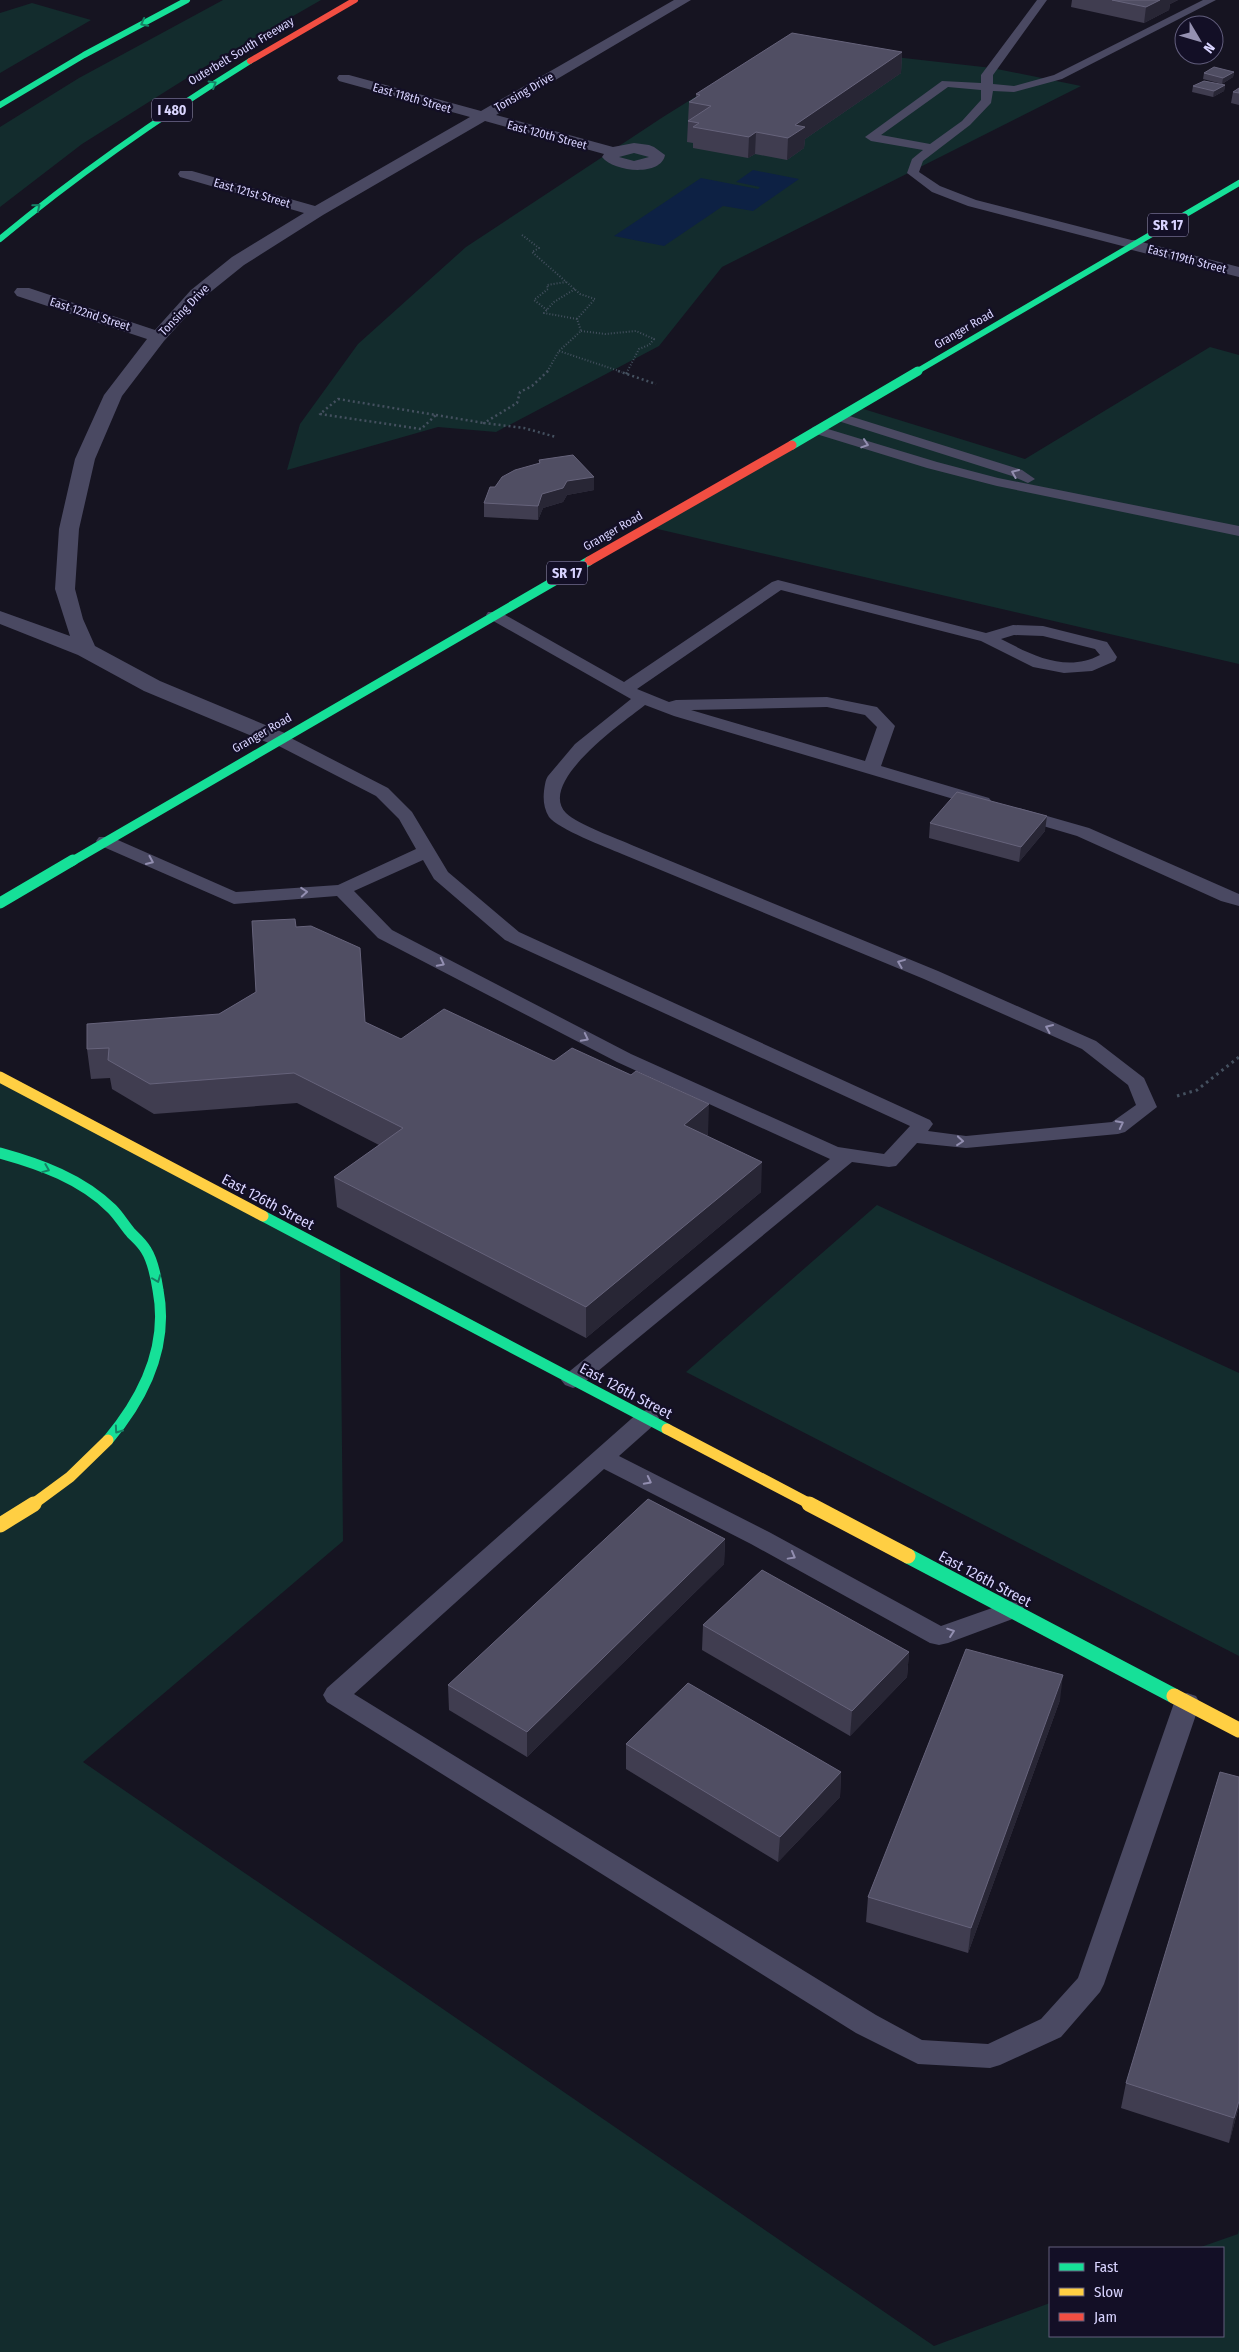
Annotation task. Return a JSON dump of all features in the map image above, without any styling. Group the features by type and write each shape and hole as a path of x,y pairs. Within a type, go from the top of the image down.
{"main road":[{"path":"0,105 84,55 187,0"},
{"name":"Outerbelt South Freeway","path":"0,238 75,176 134,135 208,86 355,0"},
{"name":"Granger Road","path":"0,903 279,739 818,430 1239,182"},
{"name":"East 126th Street","path":"0,1077 1239,1730"},
{"path":"0,1153 57,1174 94,1194 125,1221 148,1253 160,1287 164,1328 154,1369 135,1405 108,1445 63,1487 0,1525"}],"street":[{"name":"Tonsing Drive","path":"86,650 73,619 65,589 69,529 85,459 114,395 158,337 197,294 238,261 317,212 684,0"},
{"name":"East 118th Street","path":"344,78 481,117"},
{"name":"East 120th Street","path":"481,117 614,152"},
{"name":"East 121st Street","path":"186,174 317,212"},
{"name":"East 119th Street","path":"1134,245 1239,272"},
{"name":"East 122nd Street","path":"22,292 158,337"},
{"path":"0,617 86,650 152,686 279,739"}],"lane":[{"path":"1042,0 987,75 987,101 966,123 918,159 913,173 936,189 972,202 1134,245"},
{"path":"933,148 871,137 946,83 1014,89 1058,77 1210,0"},
{"path":"840,417 1017,473 1058,496"},
{"path":"818,430 932,465 1058,496 1239,531"},
{"path":"625,689 778,585 987,638 1033,662 1064,668 1092,666 1109,657 1101,645 1043,631 1012,630 987,638"},
{"path":"494,615 625,689 662,705 1083,832 1228,897 1239,900"},
{"path":"644,698 581,748 554,780 552,801 557,815 579,828 628,850 931,975 1089,1045 1137,1082 1147,1107 1118,1128 966,1142 911,1136"},
{"path":"662,705 738,702 827,702 871,711 886,726 871,769"},
{"path":"279,739 382,792 406,816 441,875 512,936 922,1124 888,1161 833,1153 624,1058 385,934 342,890"},
{"path":"105,841 234,898 342,890 427,851"},
{"path":"573,1380 848,1155"},
{"path":"647,1418 604,1459 336,1695 866,2024 918,2052 990,2056 1051,2028 1090,1984 1187,1702"},
{"path":"604,1459 760,1538 939,1636 1012,1610"}],"path":[{"path":"522,235 539,248 532,252 580,294 594,299 577,319"},
{"path":"547,310 534,300 544,294 548,289 547,285 566,282"},
{"path":"575,289 554,302 544,313 577,319"},
{"path":"577,319 581,331"},
{"path":"484,423 517,403 520,392 532,386 548,371 559,351 581,331 606,334 628,330 639,331 648,334 654,339 649,345 639,349 626,374"},
{"path":"559,351 656,384"},
{"path":"436,415 421,429 320,414 338,399 524,428 556,437"},
{"path":"1146,1104 1197,1090 1239,1057"}],"green space":[{"path":"223,0 321,0 206,66 82,144 0,207 0,127 79,78"},
{"path":"32,3 91,20 0,73 0,13"},
{"path":"780,44 992,68 1081,86 722,267 659,346 496,432 438,427 287,470 300,424 358,344 466,247 663,117"},
{"path":"1210,347 1239,355 1239,664 649,527 857,407 1025,459"},
{"path":"0,1077 340,1256 343,1541 83,1762 934,2346 1049,2303 1049,2337 1224,2337 1224,2247 1201,2247 1238,2234 1239,2229 1239,2352 0,2352"},
{"path":"877,1205 1239,1373 1239,1656 686,1372"}],"water":[{"path":"753,170 799,179 753,211 723,206 664,246 614,236 701,178 758,189 760,187 736,182"}],"building":[{"path":"1112,0 1160,0 1146,7"},
{"path":"792,33 902,52 795,125 805,127 788,138 756,132 749,137 693,127 699,123 688,121 711,106 689,102 700,95 696,94"},
{"path":"1214,67 1234,72 1223,78 1204,73"},
{"path":"1204,81 1225,85 1214,91 1193,86"},
{"path":"573,455 594,477 567,481 563,488 542,494 538,506 484,503 490,487 495,487 502,477 515,470 540,463 539,460"},
{"path":"957,792 1047,816 1021,847 930,823"},
{"path":"295,919 296,927 311,926 360,948 365,1022 401,1039 444,1009 554,1061 572,1048 631,1075 636,1071 709,1104 684,1125 762,1162 586,1307 334,1177 403,1128 294,1073 150,1084 108,1060 109,1048 87,1049 87,1024 219,1014 256,992 252,921"},
{"path":"648,1499 725,1539 527,1732 448,1685"},
{"path":"762,1570 909,1652 852,1711 703,1625"},
{"path":"966,1649 1063,1675 971,1928 868,1897"},
{"path":"688,1683 841,1772 780,1837 626,1744"},
{"path":"1220,1772 1239,1777 1239,2101 1234,2118 1126,2083"}],"traffic: fast":[{"path":"0,105 84,55 187,0"},
{"path":"0,239 90,167 185,102 250,61"},
{"path":"792,445 1239,183"},
{"path":"0,903 279,739 589,561"},
{"path":"0,1153 29,1161 59,1173 87,1189 114,1211 147,1252 156,1277 161,1302 161,1327 157,1352 149,1376 138,1399 108,1440"},
{"path":"263,1216 667,1429"},
{"path":"908,1556 1174,1696"}],"traffic: slow":[{"path":"0,1077 263,1216"},
{"path":"667,1429 908,1556"},
{"path":"0,1525 30,1507 70,1477 108,1440"},
{"path":"1174,1696 1239,1730"}],"traffic: jam":[{"path":"250,61 355,0"},
{"path":"589,561 792,445"}]}
